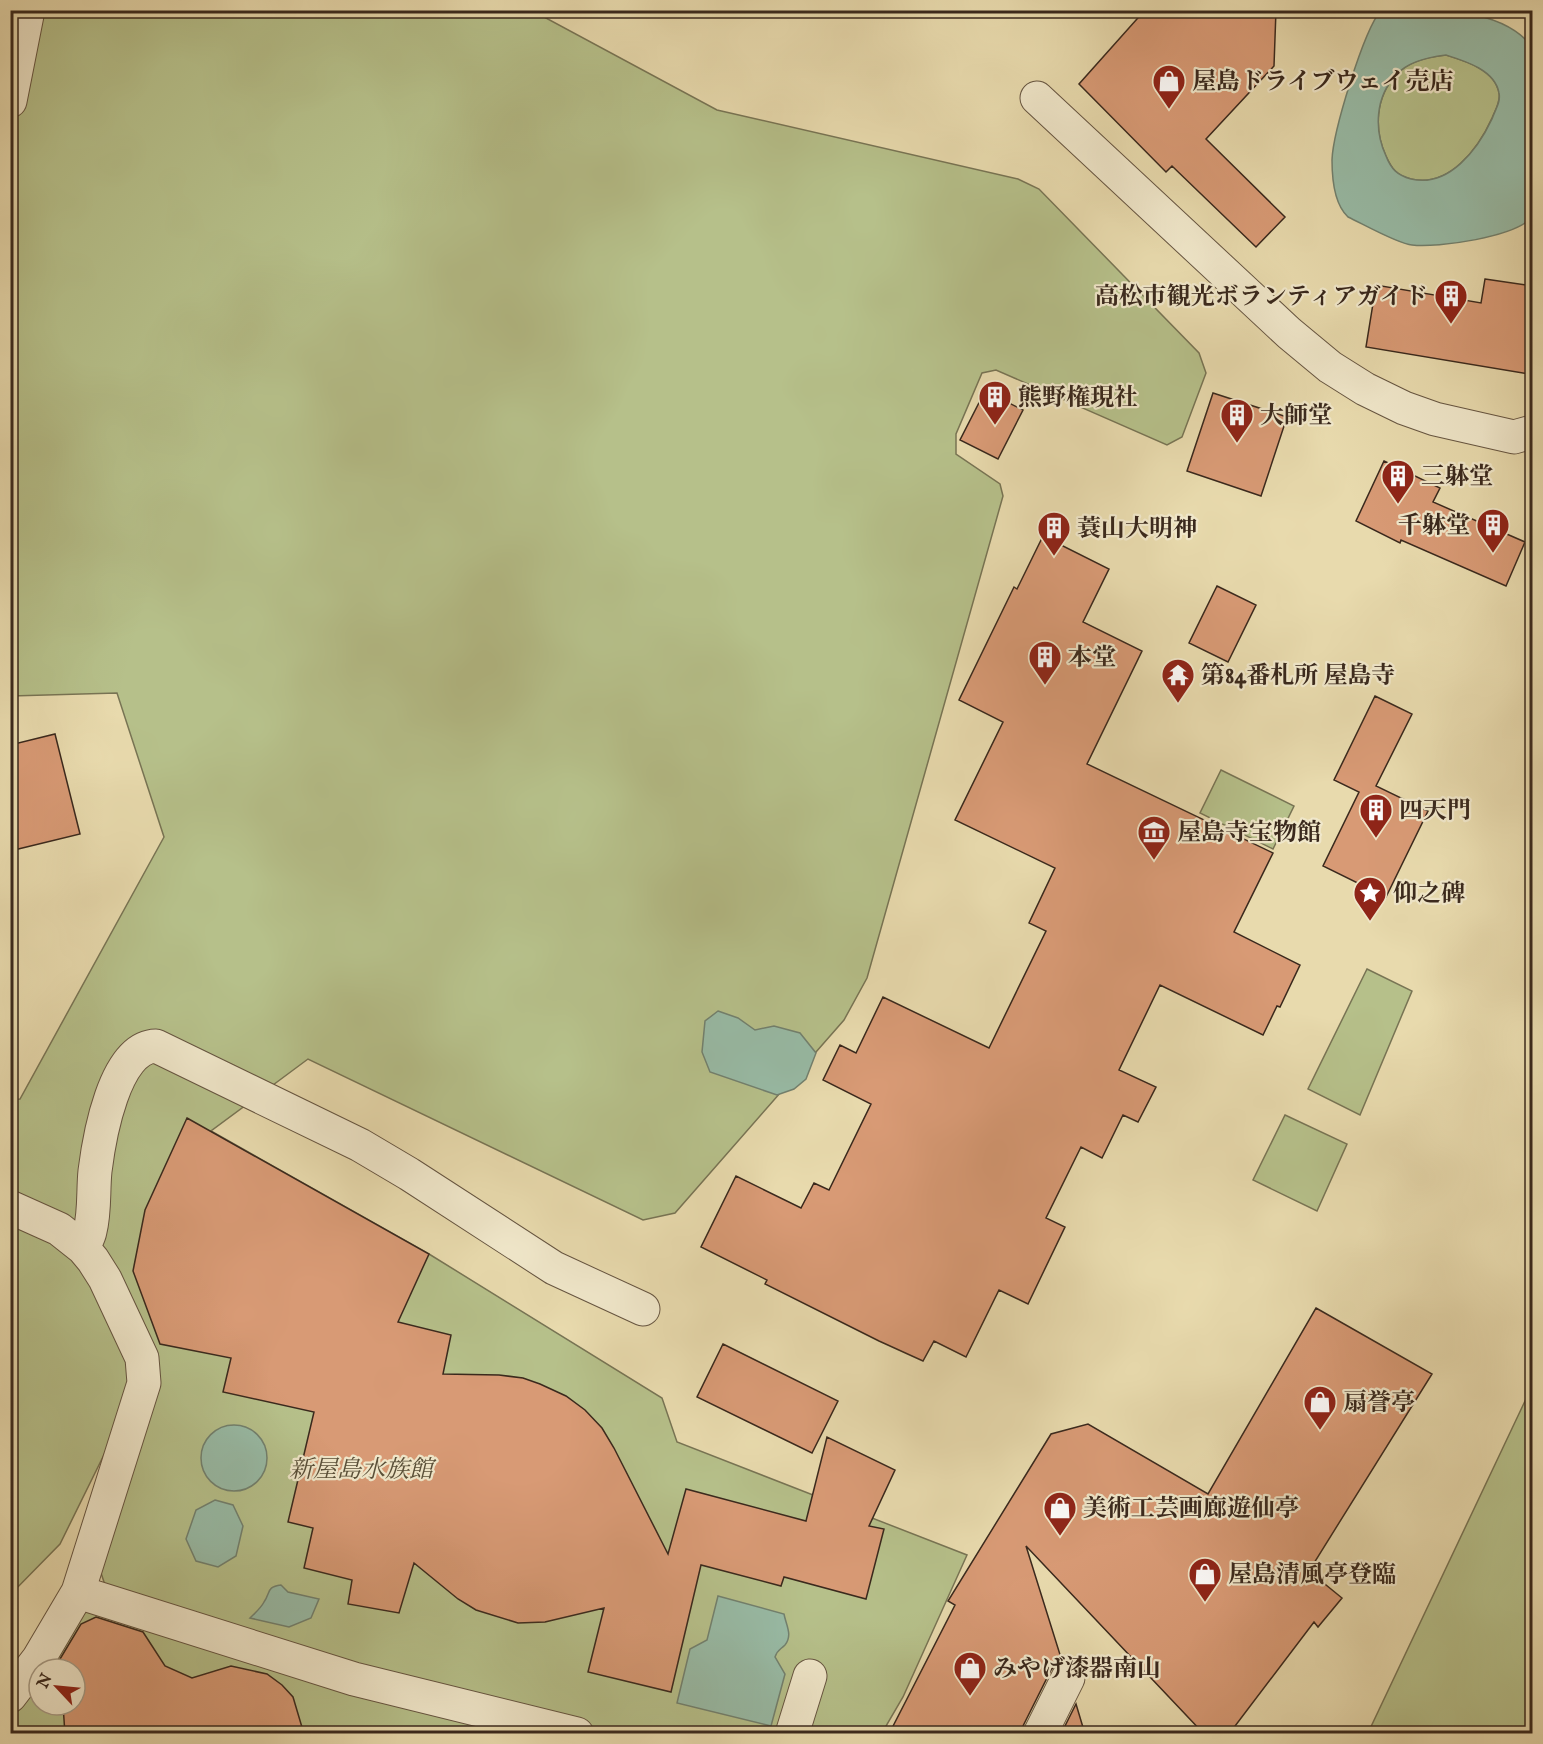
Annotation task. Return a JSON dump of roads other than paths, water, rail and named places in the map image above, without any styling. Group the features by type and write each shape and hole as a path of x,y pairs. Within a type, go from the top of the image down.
{"street":[{"path":"10,101 28,10"},
{"path":"1037,98 1281,325 1330,367 1365,389 1404,408 1435,418 1514,437 1533,432"},
{"path":"83,1248 90,1231 100,1139 113,1093 132,1058 140,1051 156,1046 360,1145 554,1268 643,1309"},
{"path":"10,1207 59,1229 83,1248 105,1279 138,1348 142,1358 144,1383 78,1592 39,1658 10,1696"},
{"path":"78,1592 354,1679 577,1734"},
{"path":"792,1734 810,1676"},
{"path":"1040,1734 1068,1678"}],"place":[{"name":"屋島ドライブウェイ売店","path":"1169,110"},
{"name":"高松市観光ボランティアガイド","path":"1451,325"},
{"name":"熊野権現社","path":"995,426"},
{"name":"大師堂","path":"1237,444"},
{"name":"三躰堂","path":"1398,505"},
{"name":"千躰堂","path":"1493,554"},
{"name":"蓑山大明神","path":"1054,557"},
{"name":"本堂","path":"1045,686"},
{"name":"第84番札所 屋島寺","path":"1178,704"},
{"name":"四天門","path":"1376,839"},
{"name":"屋島寺宝物館","path":"1154,861"},
{"name":"仰之碑","path":"1370,922"},
{"name":"扇誉亭","path":"1320,1431"},
{"name":"美術工芸画廊遊仙亭","path":"1060,1537"},
{"name":"屋島清風亭登臨","path":"1205,1603"},
{"name":"みやげ漆器南山","path":"970,1697"}],"park label":[{"name":"新屋島水族館","path":"361,1469"}]}
